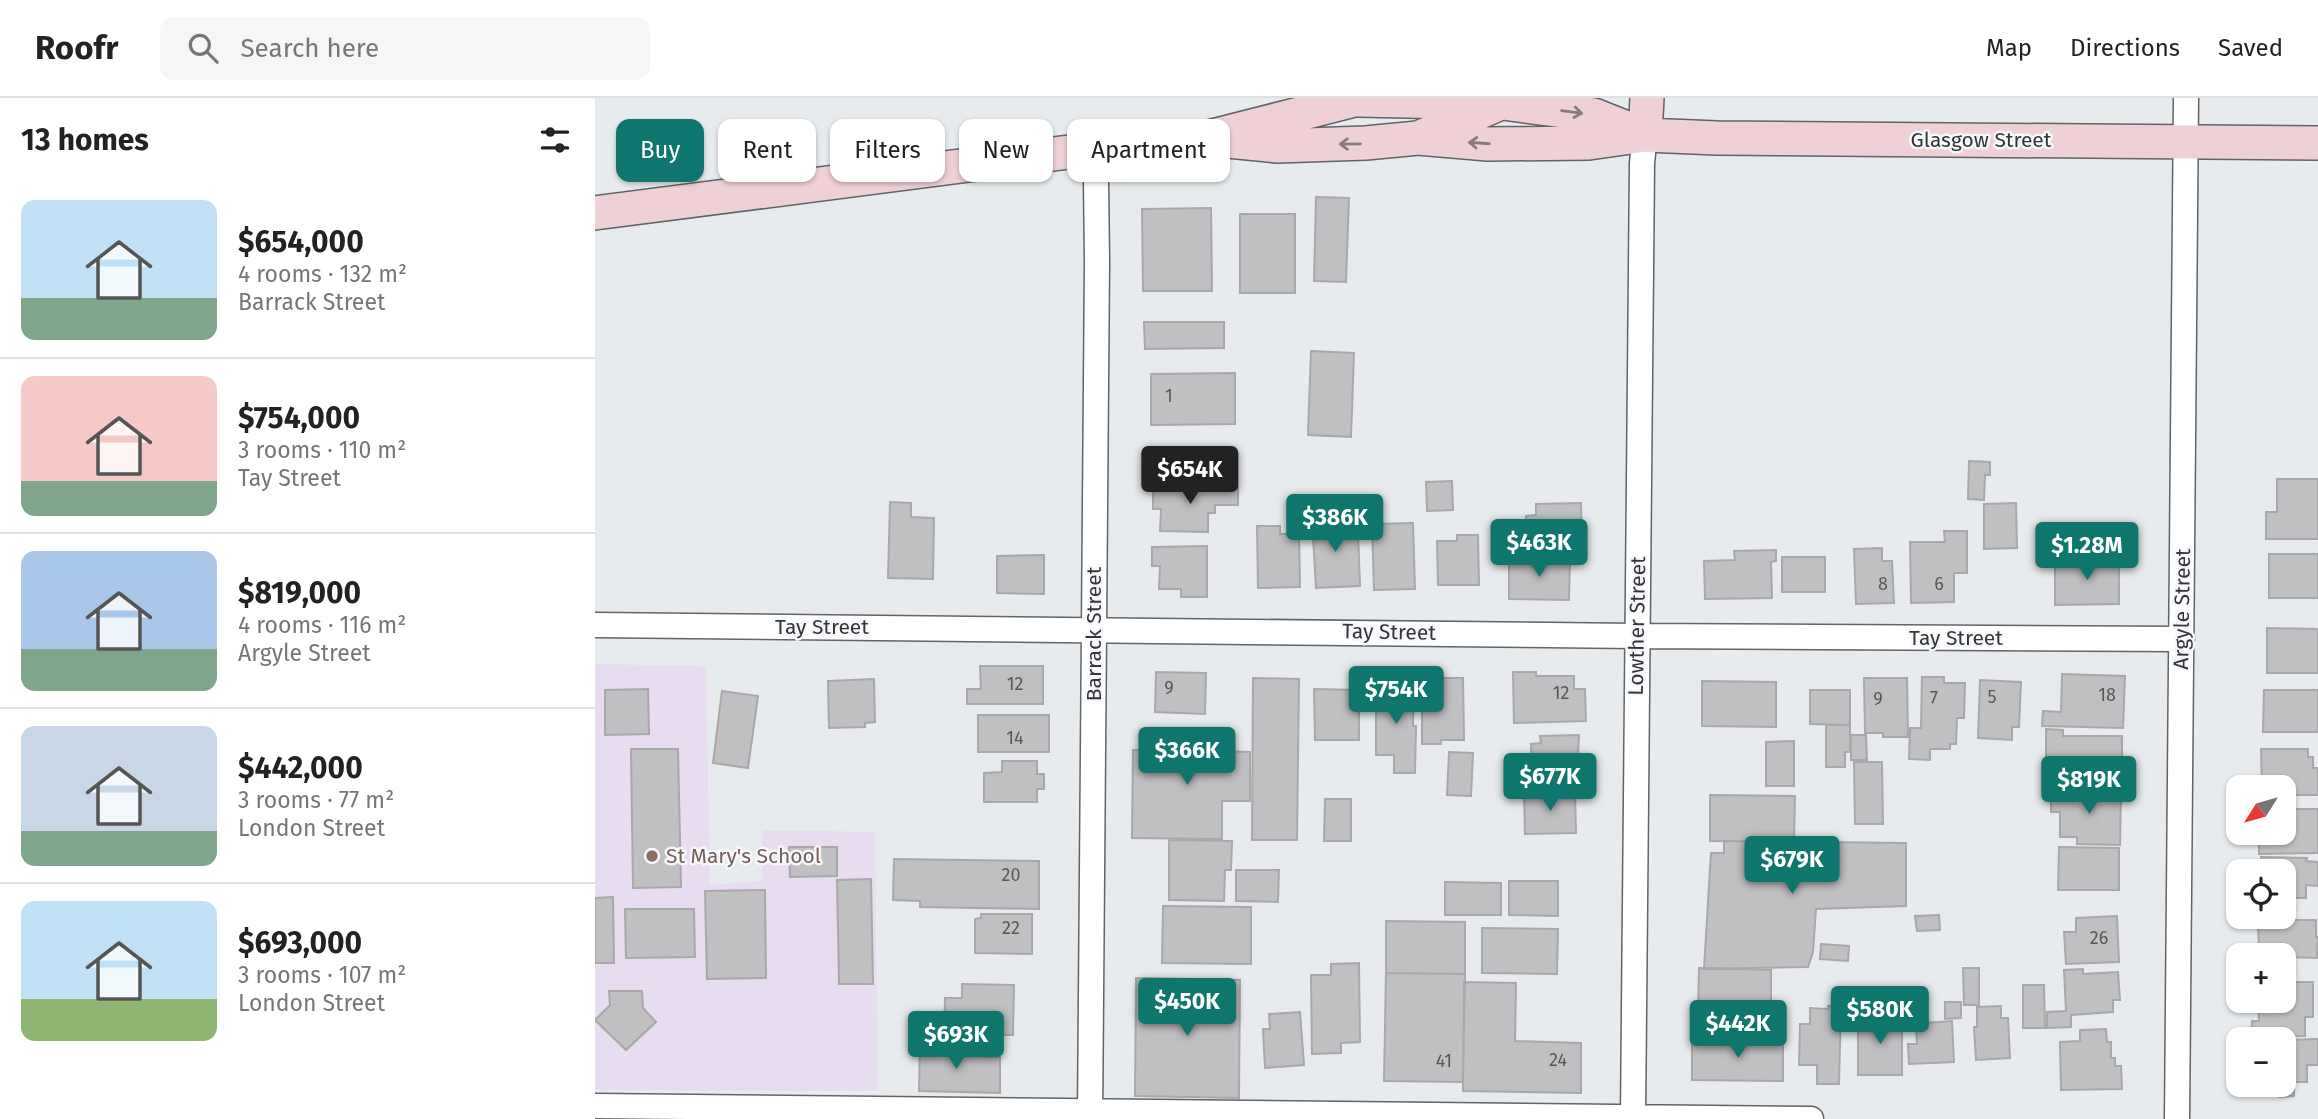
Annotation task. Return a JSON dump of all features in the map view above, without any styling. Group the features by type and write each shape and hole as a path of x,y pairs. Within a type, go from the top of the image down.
{"main road":[{"path":"1645,135 1647,98"},
{"name":"Glasgow Street","path":"1230,132 1360,99 1508,101 1594,115 1645,135"},
{"path":"1230,141 1277,146 1366,144 1418,138 1508,101"},
{"name":"Glasgow Street","path":"1418,138 1488,144 1577,144 1645,135 2318,143"},
{"path":"595,213 1067,152"}],"street":[{"name":"Argyle Street","path":"2177,1119 2186,98"},
{"name":"Lowther Street","path":"1633,1117 1641,163 1645,135"},
{"name":"Barrack Street","path":"1089,1114 1097,261 1095,182"},
{"name":"Tay Street","path":"595,625 2182,639"},
{"path":"595,1106 1089,1114 1811,1119"}],"shaded area":[{"name":"St Mary's School","path":"595,664 706,666 710,885 762,881 762,830 875,832 878,1091 595,1090"}],"building":[{"path":"1316,197 1349,198 1346,282 1314,281"},
{"path":"1211,208 1212,291 1143,291 1142,209"},
{"path":"1240,214 1295,214 1295,293 1240,293"},
{"path":"1144,322 1224,322 1224,348 1145,349"},
{"path":"1311,351 1354,353 1351,437 1308,435"},
{"path":"1235,373 1235,424 1151,425 1151,374"},
{"path":"1969,461 1990,462 1990,475 1985,475 1984,500 1968,499"},
{"path":"2277,479 2318,479 2318,539 2266,539 2266,512 2277,512"},
{"path":"1452,481 1453,510 1427,511 1426,482"},
{"path":"1153,486 1238,487 1238,505 1215,505 1215,513 1208,513 1208,532 1160,531 1161,509 1153,509"},
{"path":"890,502 911,503 911,517 934,518 933,579 888,578"},
{"path":"1581,503 1582,543 1518,545 1517,530 1526,529 1526,516 1536,515 1536,504"},
{"path":"2016,503 2017,548 1984,549 1984,504"},
{"path":"1341,517 1342,533 1358,532 1360,586 1316,588 1312,518"},
{"path":"1413,523 1415,589 1374,590 1372,524"},
{"path":"1257,526 1280,526 1280,534 1299,534 1300,587 1258,588"},
{"path":"1944,531 1967,531 1967,573 1954,573 1954,602 1911,603 1910,542 1945,542"},
{"path":"1457,535 1478,535 1479,585 1438,585 1437,541 1457,541"},
{"path":"1207,546 1207,597 1181,597 1181,589 1159,589 1160,566 1152,566 1152,547"},
{"path":"1882,548 1882,561 1892,561 1894,603 1856,604 1854,549"},
{"path":"1776,550 1776,561 1771,562 1772,598 1705,599 1704,561 1735,560 1734,551"},
{"path":"2269,554 2318,554 2318,598 2269,598"},
{"path":"1044,555 1044,594 997,593 997,556"},
{"path":"1782,557 1825,557 1825,592 1782,592"},
{"path":"1509,558 1570,559 1569,600 1509,599"},
{"path":"2055,560 2119,560 2119,604 2055,605"},
{"path":"2267,628 2318,629 2318,673 2267,673"},
{"path":"980,666 1043,666 1043,704 967,704 967,689 981,689"},
{"path":"1156,672 1206,673 1205,714 1155,712"},
{"path":"1513,672 1536,672 1536,676 1574,676 1574,689 1585,689 1586,721 1514,723"},
{"path":"2062,674 2125,676 2123,728 2042,726 2043,711 2061,712"},
{"path":"1922,677 1944,677 1944,683 1965,683 1964,718 1957,718 1956,744 1950,744 1950,749 1930,749 1930,760 1909,759 1910,728 1921,728"},
{"path":"1253,678 1299,679 1297,840 1252,840"},
{"path":"1422,678 1463,678 1464,740 1441,740 1441,744 1422,744"},
{"path":"1864,678 1907,678 1908,737 1883,737 1883,733 1865,733"},
{"path":"874,679 875,722 865,723 865,727 829,728 828,681"},
{"path":"1980,680 2021,682 2019,727 2012,727 2012,740 1978,738"},
{"path":"1702,681 1776,682 1776,727 1702,726"},
{"path":"1376,685 1414,686 1415,773 1394,773 1394,755 1376,755"},
{"path":"648,689 649,734 605,735 605,690"},
{"path":"1314,689 1359,690 1359,740 1315,740"},
{"path":"1810,690 1850,690 1850,725 1810,724"},
{"path":"2264,690 2318,690 2318,732 2263,732"},
{"path":"722,691 758,696 748,768 713,763"},
{"path":"978,715 1049,715 1049,752 978,752"},
{"path":"1826,725 1850,725 1850,752 1845,752 1845,767 1826,767"},
{"path":"2046,729 2063,730 2063,736 2122,736 2122,785 2062,785 2062,759 2046,760"},
{"path":"1166,733 1224,733 1223,751 1250,752 1250,801 1222,801 1222,839 1132,838 1133,750 1165,750"},
{"path":"1579,735 1577,777 1532,778 1531,744 1541,743 1540,736"},
{"path":"1851,735 1866,735 1867,760 1851,760"},
{"path":"1794,741 1794,786 1766,786 1766,742"},
{"path":"631,749 678,749 681,887 633,888"},
{"path":"2261,749 2308,749 2308,757 2313,757 2313,768 2318,768 2318,795 2296,795 2296,775 2262,775"},
{"path":"1449,752 1473,753 1471,796 1447,795"},
{"path":"1002,761 1037,761 1037,774 1044,774 1044,789 1037,789 1037,802 984,802 984,773 1002,772"},
{"path":"1854,762 1882,762 1883,824 1855,824"},
{"path":"2051,790 2121,791 2120,845 2077,844 2077,837 2060,837 2060,812 2051,812"},
{"path":"1575,792 1576,833 1525,834 1524,793"},
{"path":"1710,795 1795,796 1794,842 1710,841"},
{"path":"1325,799 1351,799 1351,841 1324,841"},
{"path":"2296,809 2318,809 2318,853 2259,854 2259,845 2296,845"},
{"path":"1169,840 1232,841 1231,870 1225,870 1224,901 1169,900"},
{"path":"1724,841 1906,843 1906,906 1816,909 1813,952 1808,967 1704,969 1711,853 1724,853"},
{"path":"789,847 837,847 837,876 790,877"},
{"path":"2059,847 2119,848 2119,890 2058,890"},
{"path":"2307,858 2306,861 2318,862 2318,886 2306,885 2306,898 2296,898 2296,859 2261,859"},
{"path":"894,859 1039,861 1039,909 920,907 920,901 893,900"},
{"path":"1236,870 1279,870 1278,902 1236,901"},
{"path":"871,879 873,984 839,984 837,880"},
{"path":"1509,881 1558,881 1558,916 1509,915"},
{"path":"1445,882 1501,883 1501,915 1445,915"},
{"path":"765,890 766,978 707,979 705,891"},
{"path":"613,897 614,963 595,963 595,898"},
{"path":"1163,906 1251,907 1251,964 1162,963"},
{"path":"625,909 694,909 695,957 626,958"},
{"path":"981,914 1032,914 1032,954 975,953 975,919 981,918"},
{"path":"1939,915 1940,930 1917,931 1915,916"},
{"path":"2117,916 2119,962 2066,964 2064,932 2076,932 2076,918"},
{"path":"2296,920 2316,920 2317,958 2296,957 2296,943 2259,943 2258,929 2296,929"},
{"path":"1386,921 1465,922 1465,974 1386,973"},
{"path":"1482,928 1558,929 1557,974 1482,973"},
{"path":"1821,944 1849,946 1848,961 1820,959"},
{"path":"1359,963 1360,1042 1341,1043 1341,1053 1312,1054 1311,975 1331,975 1331,964"},
{"path":"1699,968 1771,970 1771,1011 1698,1010"},
{"path":"1963,968 1979,968 1979,1005 1964,1005"},
{"path":"2083,969 2083,974 2118,972 2120,1000 2113,1000 2113,1012 2071,1015 2071,1027 2047,1028 2047,1012 2066,1011 2064,970"},
{"path":"1386,973 1465,974 1463,1082 1384,1081"},
{"path":"1136,978 1240,980 1239,1098 1135,1096"},
{"path":"1464,982 1516,983 1515,1041 1581,1043 1581,1093 1463,1091"},
{"path":"2296,982 2313,982 2313,1017 2305,1017 2305,1036 2296,1036 2296,1027 2252,1027 2252,1021 2259,1021 2259,1013 2296,1013"},
{"path":"962,984 1014,985 1013,1035 944,1034 945,998 962,998"},
{"path":"2023,985 2044,985 2045,1028 2023,1028"},
{"path":"609,991 642,991 643,1008 656,1022 626,1050 595,1020 610,1005"},
{"path":"1945,1002 1961,1002 1961,1018 1945,1019"},
{"path":"1828,1006 1841,1006 1839,1084 1817,1084 1817,1065 1799,1065 1800,1024 1810,1024 1810,1008 1828,1009"},
{"path":"2001,1006 2001,1018 2008,1018 2010,1058 1976,1060 1974,1027 1977,1027 1977,1007"},
{"path":"1300,1012 1304,1065 1265,1068 1263,1029 1270,1029 1269,1014"},
{"path":"1858,1016 1902,1016 1902,1075 1858,1075"},
{"path":"1952,1021 1954,1062 1909,1064 1908,1044 1917,1044 1916,1028 1925,1028 1925,1023"},
{"path":"2106,1029 2107,1042 2111,1042 2111,1058 2115,1058 2115,1066 2121,1066 2122,1089 2061,1090 2060,1042 2080,1041 2080,1030"},
{"path":"1692,1039 1783,1040 1783,1081 1692,1080"},
{"path":"2318,1039 2318,1065 2307,1065 2307,1082 2296,1082 2296,1040"},
{"path":"920,1040 947,1041 947,1056 1000,1057 1000,1093 919,1091"}],"place":[{"name":"St Mary's School","path":"652,856"}]}
